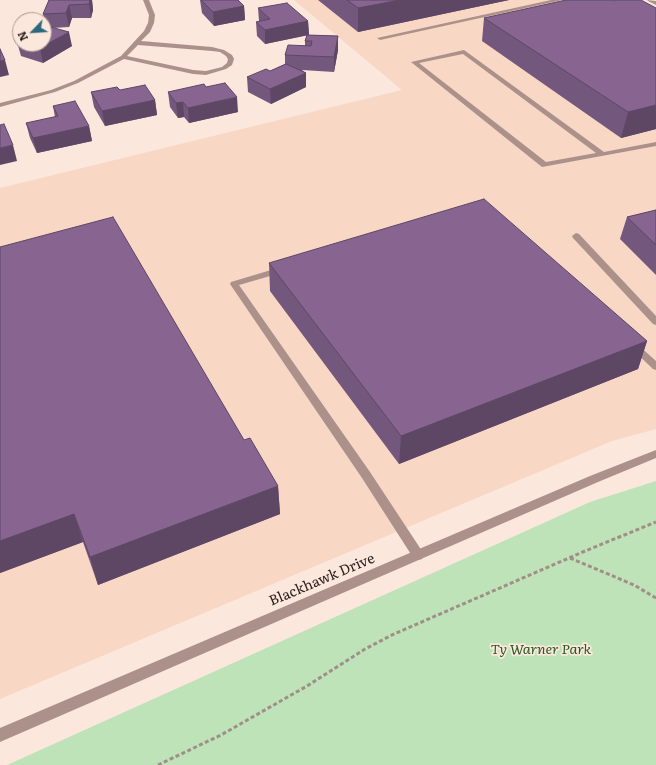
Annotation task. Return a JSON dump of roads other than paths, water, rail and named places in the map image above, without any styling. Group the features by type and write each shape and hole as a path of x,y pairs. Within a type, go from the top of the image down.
{"street":[{"path":"0,105 54,91 76,82 124,57 147,32 151,23 152,15 146,0"},
{"path":"380,38 559,0"},
{"path":"124,57 193,72 206,73 224,68 230,64 231,59 229,55 222,51 138,42"},
{"path":"602,154 464,52 414,62 545,165 656,144"},
{"path":"576,236 656,322"},
{"path":"288,268 234,284 366,475 418,555"},
{"path":"629,340 656,367"},
{"name":"Blackhawk Drive","path":"0,735 594,479 656,454"}],"park label":[{"name":"Ty Warner Park","path":"541,650"}]}
